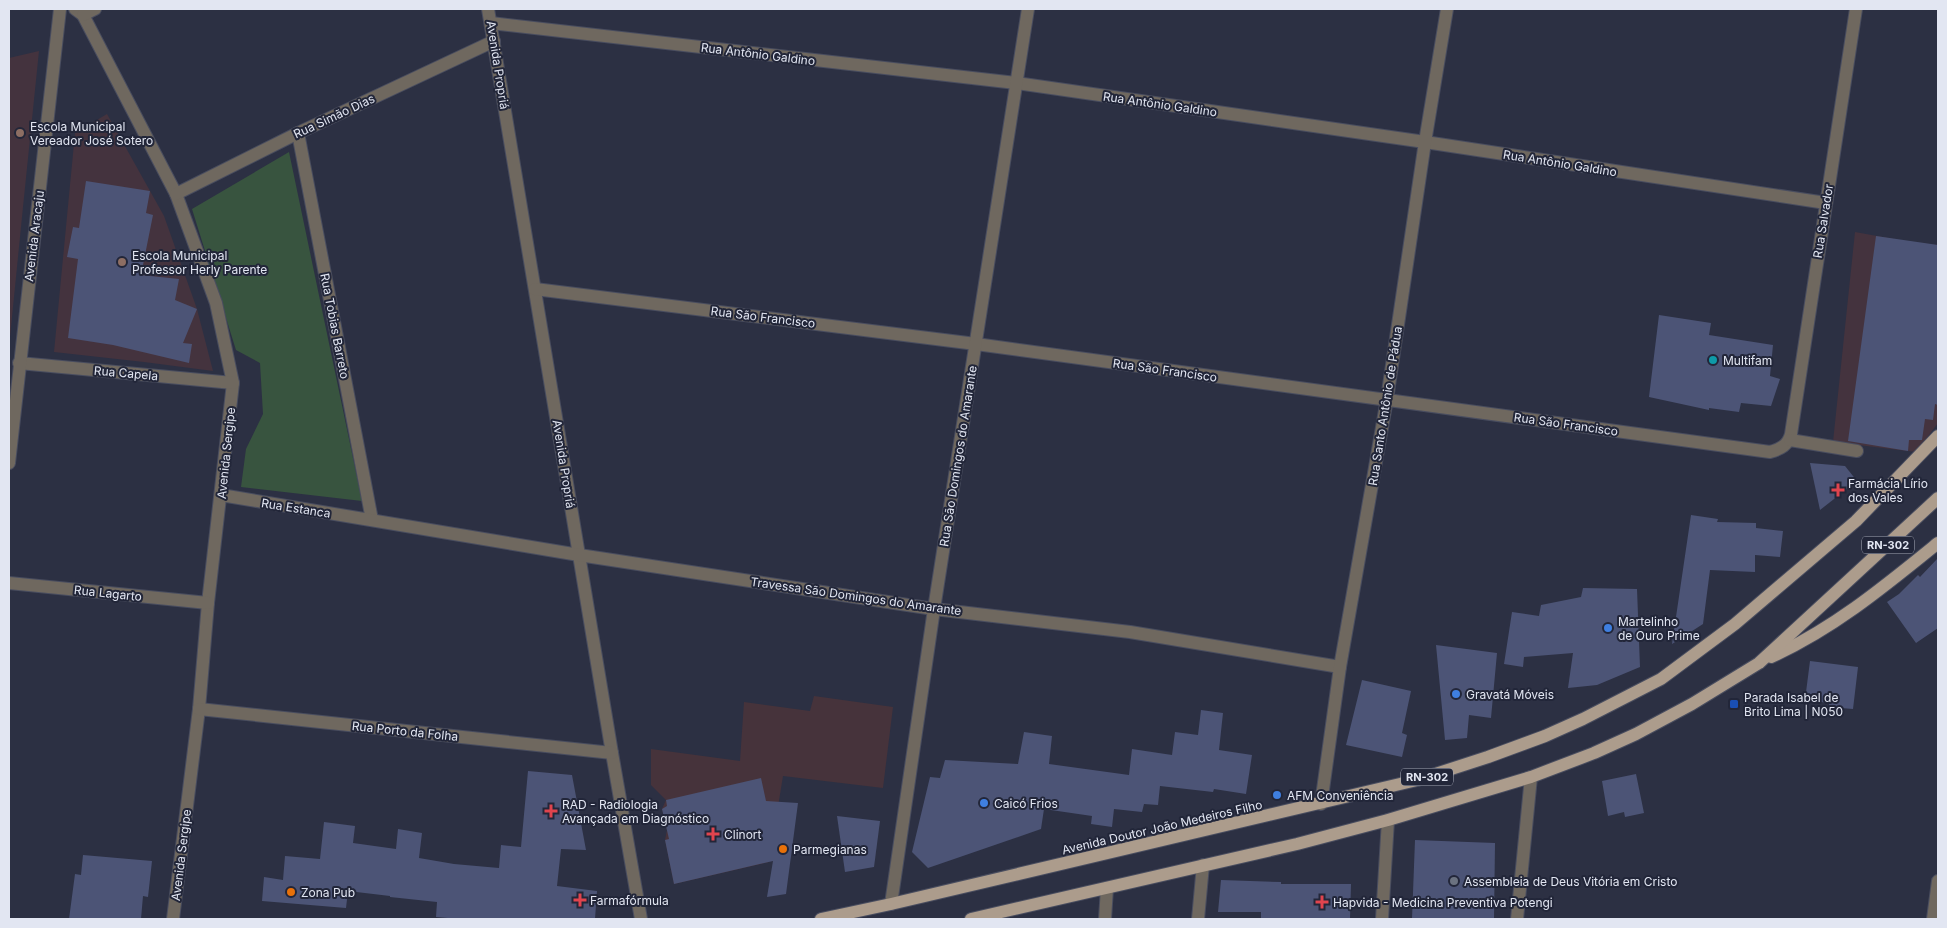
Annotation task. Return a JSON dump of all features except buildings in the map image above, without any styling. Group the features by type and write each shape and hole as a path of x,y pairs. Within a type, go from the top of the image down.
{"main road":[{"name":"Avenida Doutor João Medeiros Filho","path":"821,919 1418,780 1537,739 1583,719 1661,679 1735,624 1856,521 1938,436"},
{"name":"RN-302","path":"971,919 1297,844 1388,820 1531,777 1594,753 1636,734 1692,704 1759,663 1938,498"},
{"path":"1759,663 1796,646 1833,624 1876,593 1938,543"}],"street":[{"name":"Avenida Aracaju","path":"9,463 13,380 19,363 60,9"},
{"path":"79,12 95,9"},
{"name":"Avenida Propriá","path":"488,9 641,919"},
{"name":"Rua São Domingos do Amarante","path":"892,904 934,609 1028,9"},
{"name":"Rua Santo Antônio de Pádua","path":"1321,804 1340,667 1387,399 1425,142 1447,9"},
{"name":"Rua Salvador","path":"1790,437 1856,9"},
{"name":"Avenida Sergipe","path":"79,12 176,194 216,303 233,383 208,603 199,709 173,919"},
{"name":"Rua Antônio Galdino","path":"491,23 1016,83 1425,142 1826,204"},
{"name":"Rua Simão Dias","path":"176,194 298,133 494,40"},
{"name":"Rua Tobias Barreto","path":"298,133 372,520"},
{"name":"Rua São Francisco","path":"535,288 976,344 1764,452 1776,450 1786,445 1790,437"},
{"name":"Rua Capela","path":"19,363 233,383"},
{"path":"1790,437 1857,451"},
{"name":"Rua Estanca","path":"221,495 372,520"},
{"name":"Travessa São Domingos do Amarante","path":"372,520 579,555 934,609 1130,632 1340,667"},
{"name":"Rua Lagarto","path":"9,583 208,603"},
{"name":"Rua Porto da Folha","path":"199,709 612,753"},
{"path":"1517,919 1531,777"},
{"path":"1382,919 1388,820"},
{"path":"1198,919 1203,865"},
{"path":"1933,919 1938,881"},
{"path":"1105,919 1107,888"}],"shaded area":[{"name":"Escola Municipal Vereador José Sotero","path":"39,51 23,207 9,347 9,58"},
{"name":"Escola Municipal Professor Herly Parente","path":"107,114 164,216 197,309 213,371 54,352 75,133"},
{"path":"1855,232 1938,245 1938,423 1916,452 1833,442"},
{"path":"814,696 893,707 883,788 783,776 769,862 674,884 665,840 667,830 662,809 666,800 651,785 651,749 740,761 744,702 810,711"}],"green space":[{"path":"289,152 362,501 241,487 246,449 263,414 260,363 236,350 192,209"}],"place":[{"name":"Escola Municipal Vereador José Sotero","path":"20,133"},
{"name":"Escola Municipal Professor Herly Parente","path":"122,262"},
{"name":"Multifam","path":"1713,360"},
{"name":"Farmácia Lírio dos Vales","path":"1838,490"},
{"name":"Martelinho de Ouro Prime","path":"1608,628"},
{"name":"Gravatá Móveis","path":"1456,694"},
{"name":"Parada Isabel de Brito Lima | N050","path":"1734,704"},
{"name":"AFM Conveniência","path":"1277,795"},
{"name":"Caicó Frios","path":"984,803"},
{"name":"RAD - Radiologia Avançada em Diagnóstico","path":"551,811"},
{"name":"Clinort","path":"713,834"},
{"name":"Parmegianas","path":"783,849"},
{"name":"Assembleia de Deus Vitória em Cristo","path":"1454,881"},
{"name":"Zona Pub","path":"291,892"},
{"name":"Farmafórmula","path":"580,900"},
{"name":"Hapvida - Medicina Preventiva Potengi","path":"1322,902"}]}
